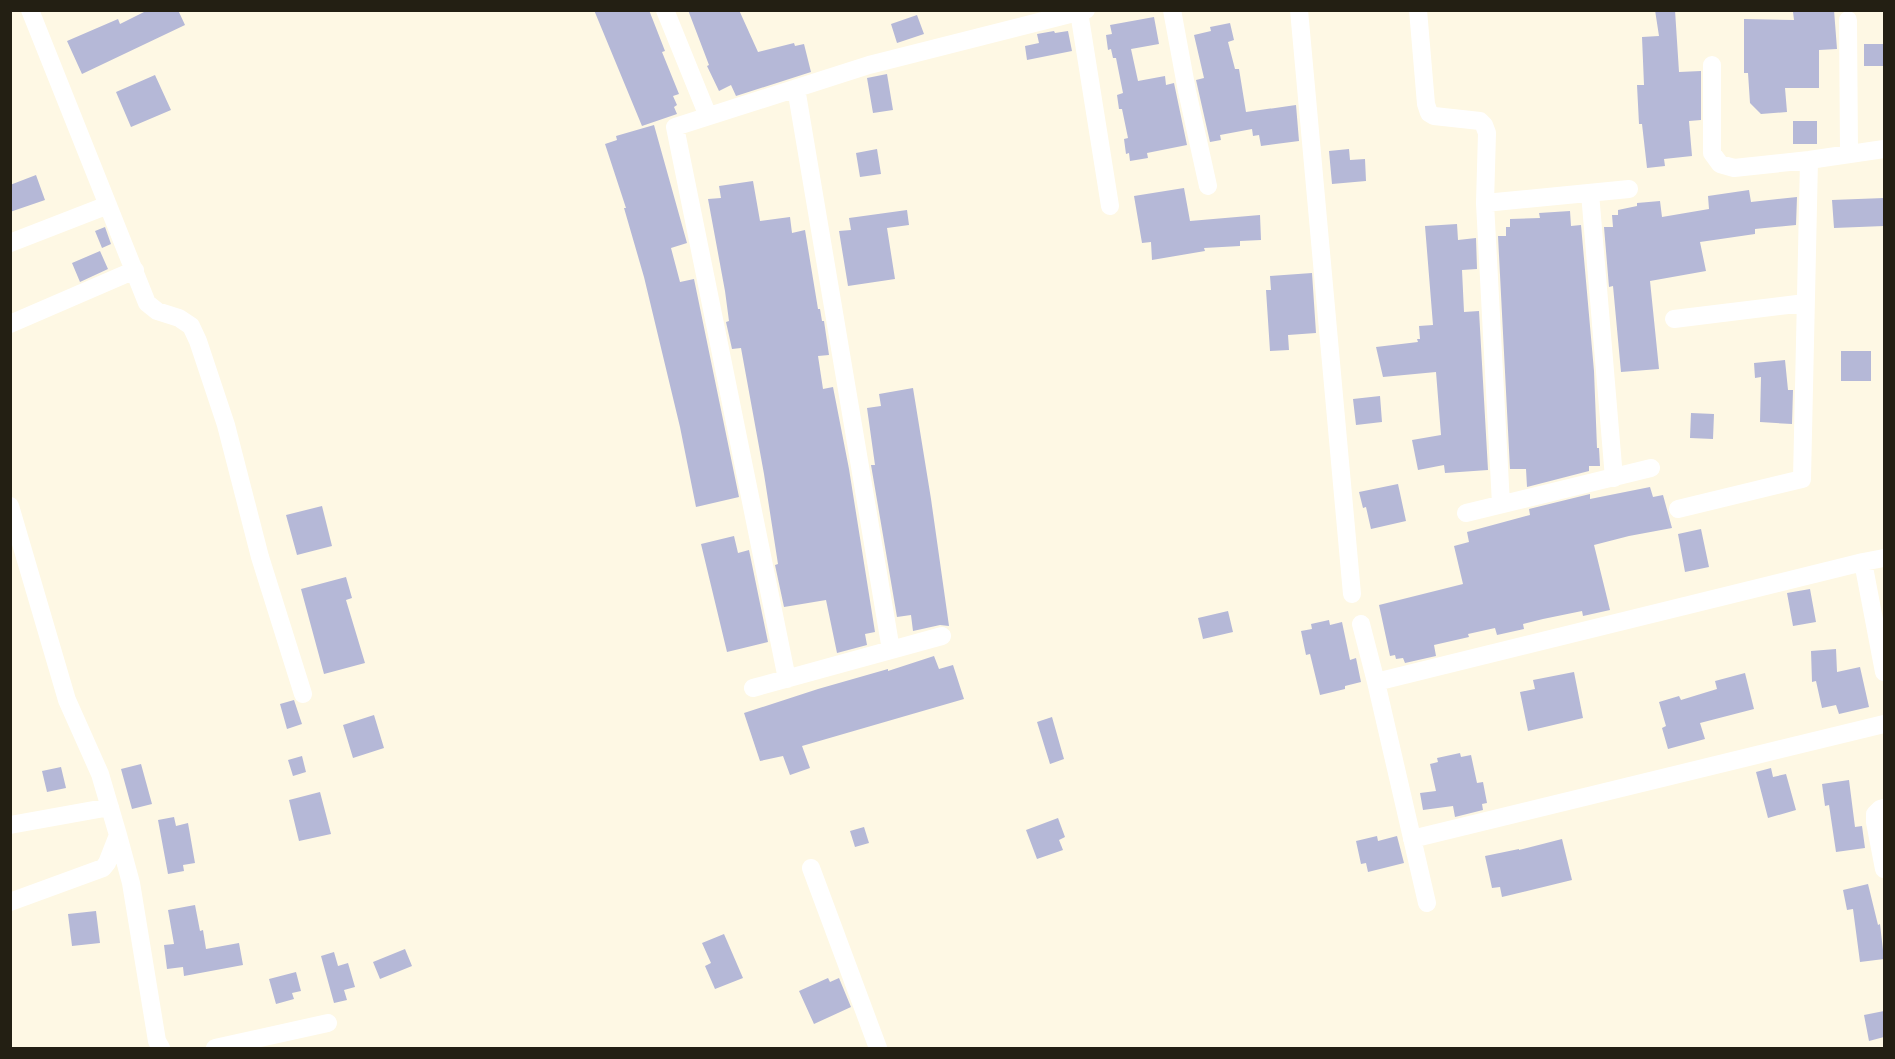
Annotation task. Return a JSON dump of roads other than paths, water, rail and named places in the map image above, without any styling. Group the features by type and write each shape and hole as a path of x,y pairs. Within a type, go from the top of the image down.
{"street":[{"path":"30,10 147,303 157,311 179,318 191,326 198,341 226,425 260,557 303,694"},
{"path":"665,10 708,116"},
{"path":"1172,10 1208,186"},
{"path":"1299,10 1352,594"},
{"path":"1418,10 1426,104 1429,113 1434,116 1480,121 1485,125 1487,133 1485,203 1501,504"},
{"path":"787,679 675,127 869,65 1083,11 1110,206"},
{"path":"1848,20 1848,153"},
{"path":"1712,64 1712,153 1720,164 1734,168 1884,149"},
{"path":"796,88 891,650"},
{"path":"1678,509 1802,479 1809,160"},
{"path":"1485,203 1629,189"},
{"path":"1590,193 1614,477"},
{"path":"10,243 108,205"},
{"path":"10,324 135,270"},
{"path":"1674,320 1805,303"},
{"path":"1466,513 1651,468"},
{"path":"10,506 67,700 100,774 118,835 131,883 160,1048"},
{"path":"1376,682 1884,558"},
{"path":"1863,562 1884,672"},
{"path":"1361,624 1427,903"},
{"path":"753,688 942,636"},
{"path":"1412,839 1884,724"},
{"path":"10,825 110,807"},
{"path":"1884,808 1875,814 1875,822 1884,869"},
{"path":"10,902 103,868 118,835"},
{"path":"811,868 878,1048"},
{"path":"215,1048 328,1023"}]}
